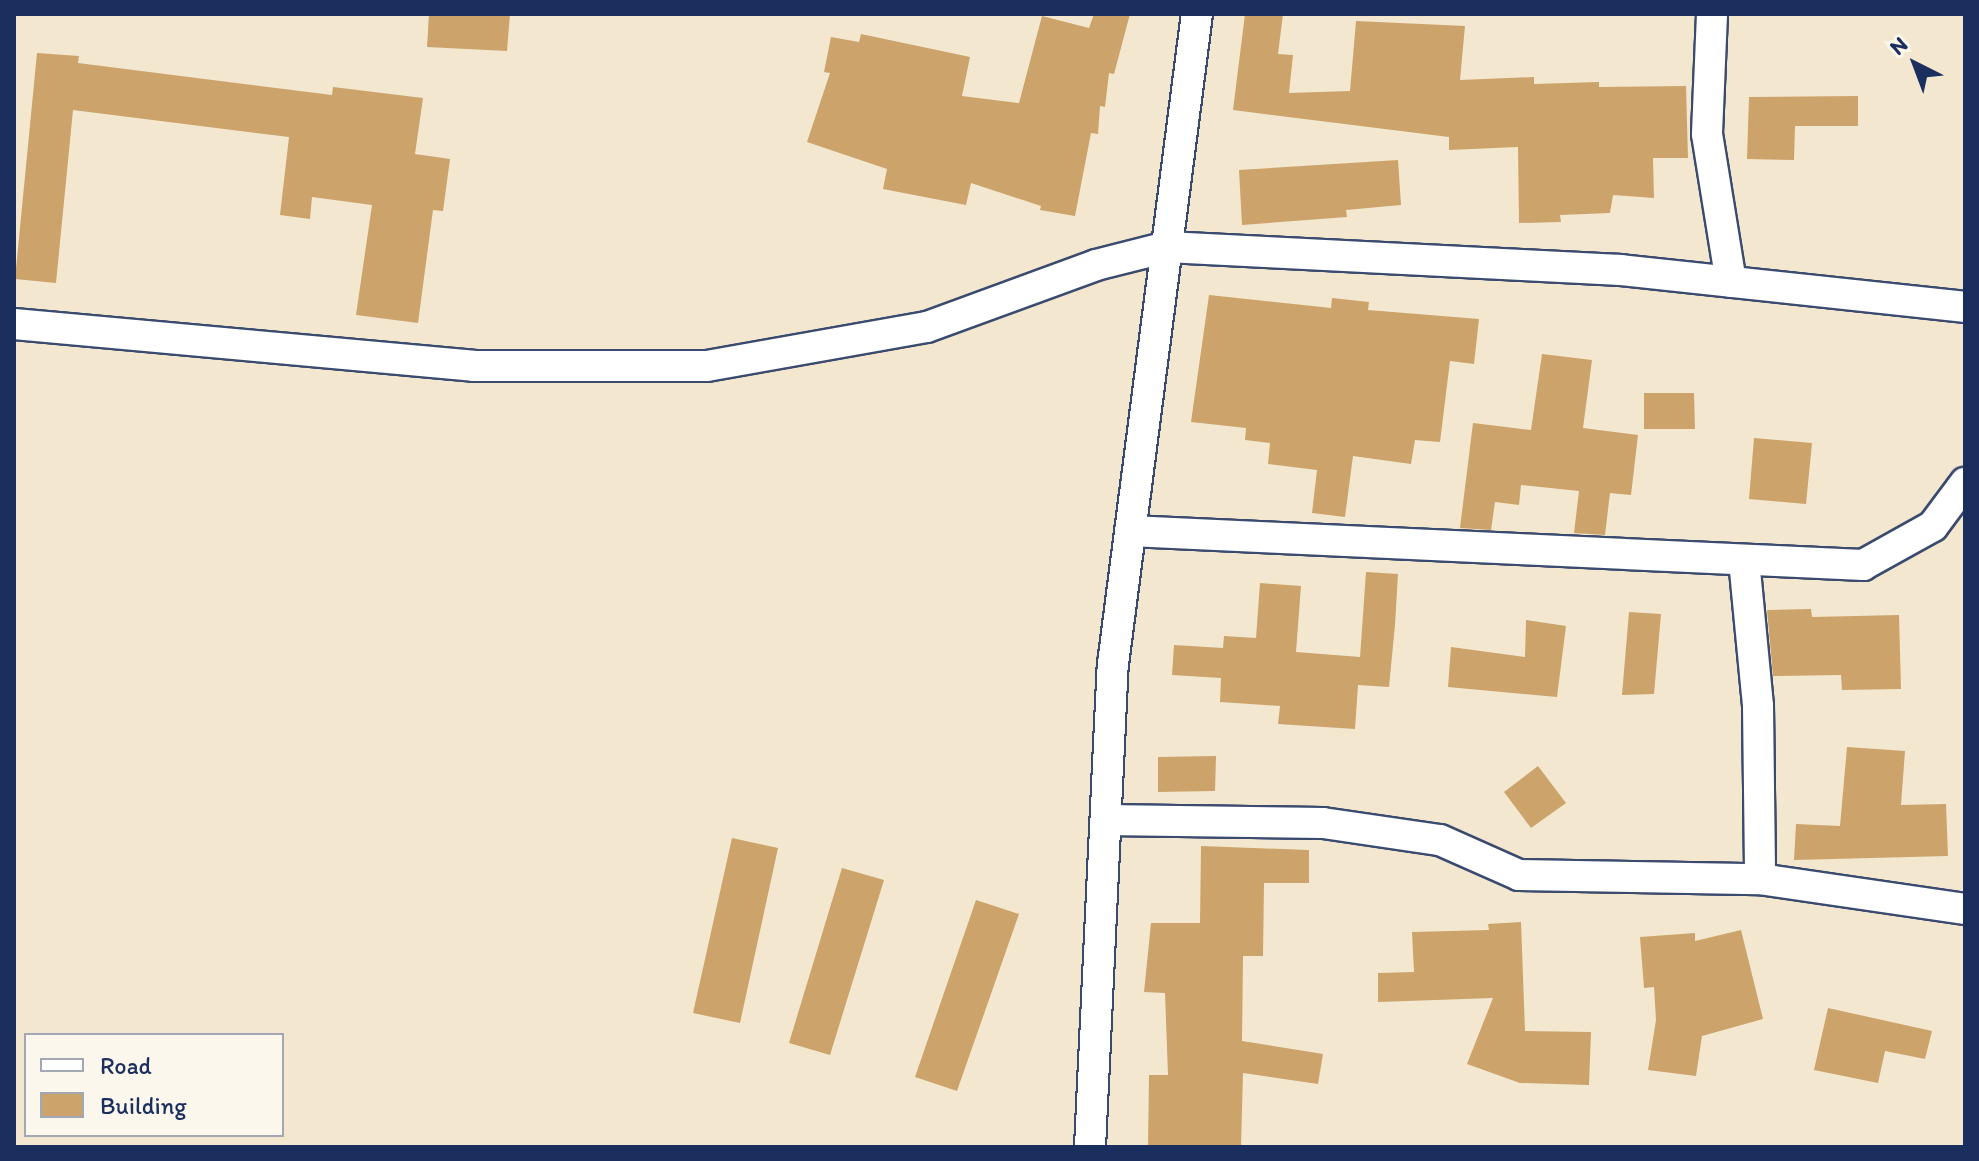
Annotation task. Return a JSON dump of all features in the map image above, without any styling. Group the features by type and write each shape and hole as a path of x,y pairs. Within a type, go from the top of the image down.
{"street":[{"path":"1090,1147 1113,664 1197,14"},
{"path":"1712,14 1707,134 1731,282"},
{"path":"14,324 473,366 707,366 927,327 1096,265 1167,247 1620,270 1965,307"},
{"path":"1130,531 1863,565 1933,526 1965,483"},
{"path":"1744,560 1758,706 1760,879"},
{"path":"1106,820 1323,823 1440,840 1519,875 1760,879 1965,909"}],"building":[{"path":"429,14 510,14 507,51 427,47"},
{"path":"1094,14 1130,14 1114,74 1109,73 1105,107 1100,106 1098,134 1091,133 1075,216 1040,210 1041,206 971,183 966,205 883,189 887,169 807,142 830,73 824,72 831,37 859,42 861,34 970,57 962,96 1019,103 1042,16 1089,28"},
{"path":"1245,14 1283,14 1278,54 1293,55 1289,93 1350,91 1356,21 1465,26 1460,80 1534,77 1534,84 1599,82 1599,87 1686,86 1688,158 1653,158 1654,198 1613,195 1610,213 1560,215 1561,222 1519,223 1518,147 1449,150 1449,137 1233,110"},
{"path":"37,53 79,56 78,63 332,95 333,87 423,98 415,154 450,159 443,211 433,210 418,323 356,315 372,205 312,197 310,219 280,215 289,137 73,110 56,283 15,279"},
{"path":"1858,96 1858,126 1795,126 1794,160 1747,159 1749,97"},
{"path":"1398,160 1401,205 1346,210 1347,217 1242,225 1239,170"},
{"path":"1209,295 1331,308 1332,298 1369,302 1368,310 1479,319 1474,364 1450,361 1440,442 1415,440 1411,464 1353,456 1345,517 1312,513 1317,470 1268,464 1270,443 1245,440 1246,428 1191,422"},
{"path":"1542,354 1592,360 1583,428 1638,435 1631,495 1610,493 1605,535 1574,533 1579,491 1521,485 1519,505 1495,502 1491,530 1460,528 1473,423 1531,430"},
{"path":"1644,393 1694,393 1695,429 1644,429"},
{"path":"1754,438 1812,443 1806,504 1749,499"},
{"path":"1366,572 1398,574 1395,625 1389,687 1358,685 1355,729 1278,724 1280,706 1220,702 1221,678 1172,675 1174,645 1223,648 1224,636 1256,638 1260,583 1301,586 1296,652 1360,657"},
{"path":"1811,609 1812,617 1899,615 1901,689 1842,690 1841,675 1773,676 1767,610"},
{"path":"1629,612 1661,614 1654,694 1622,695"},
{"path":"1526,620 1566,626 1557,697 1448,687 1451,647 1525,657"},
{"path":"1847,747 1905,751 1901,805 1946,804 1948,856 1794,860 1796,824 1840,826"},
{"path":"1216,756 1215,791 1158,792 1158,757"},
{"path":"1538,766 1566,803 1531,828 1504,792"},
{"path":"732,838 778,848 740,1023 693,1013"},
{"path":"1201,846 1309,850 1309,883 1264,883 1263,956 1243,956 1242,1041 1323,1054 1318,1084 1243,1073 1241,1147 1148,1147 1149,1075 1168,1075 1165,993 1144,992 1151,923 1200,923"},
{"path":"842,868 884,880 830,1055 789,1043"},
{"path":"976,900 1019,914 957,1091 915,1077"},
{"path":"1521,922 1525,1031 1591,1032 1589,1085 1520,1083 1467,1064 1493,998 1378,1002 1378,973 1414,972 1412,932 1489,930 1488,924"},
{"path":"1741,930 1763,1019 1702,1036 1696,1076 1648,1070 1656,1020 1654,987 1644,988 1640,937 1695,933 1695,941"},
{"path":"1828,1008 1932,1031 1925,1059 1885,1051 1878,1083 1814,1070"}]}
